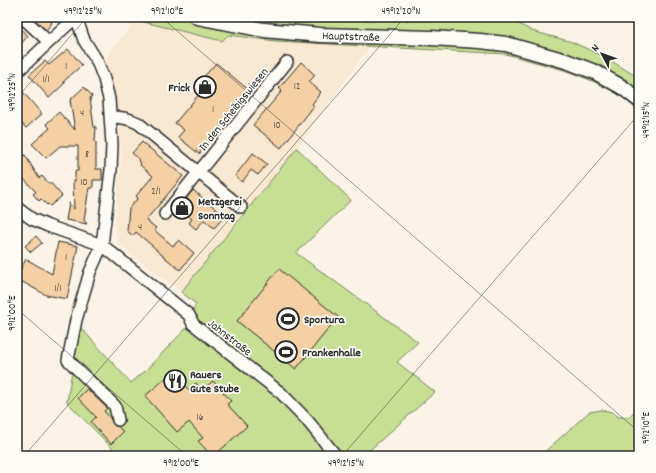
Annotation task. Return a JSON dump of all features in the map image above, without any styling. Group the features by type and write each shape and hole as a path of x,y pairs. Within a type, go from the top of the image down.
{"main road":[{"name":"Hauptstraße","path":"197,17 264,30 320,35 431,38 506,44 566,61 596,72 622,87 639,100"}],"street":[{"path":"22,17 49,42"},
{"path":"18,69 76,17 84,40 97,61 104,79 109,99 112,145 111,170 102,245 90,272 76,320 68,360 115,406 118,420"},
{"name":"In den Scheibigswiesen","path":"164,214 287,62"},
{"path":"110,117 122,117 131,119 138,123 241,207"},
{"name":"Jahnstraße","path":"17,208 32,219 48,226 102,245 119,258 189,315 193,324 281,393 307,420 336,456"}],"shaded area":[{"path":"313,17 455,17 448,21 343,20"},
{"path":"136,20 222,41 228,35 276,41 370,46 297,148 181,292 118,244 114,226 122,156 114,98 105,58"}],"green space":[{"path":"138,17 313,17 343,20 448,21 455,17 506,17 532,31 572,42 605,57 639,78 639,111 618,94 593,81 564,70 506,54 276,41 228,35 222,41 136,20"},
{"name":"Frankenhalle","path":"297,148 351,200 296,253 418,342 397,362 435,392 363,456 120,456 67,402 78,333 81,328 131,383 145,371 198,316 192,310 196,304 181,292"},
{"path":"639,408 639,456 540,456 589,412 602,410 612,412 619,417 628,417"}],"building":[{"path":"32,17 56,17 46,30"},
{"path":"17,26 28,36 17,48"},
{"path":"68,49 82,65 63,82 65,83 49,98 29,75 45,61 49,65"},
{"path":"301,62 315,75 309,82 321,92 312,104 314,106 281,148 253,125 282,91 279,88"},
{"path":"216,63 250,91 199,154 178,137 184,130 175,123 201,92 195,87"},
{"path":"84,87 92,96 90,98 94,127 96,127 96,169 102,169 102,180 93,180 93,188 89,188 84,220 87,224 66,220 69,203 74,209 73,181 75,181 75,171 78,171 78,146 60,146 46,158 32,144 50,128 46,124 59,112 75,130 70,100"},
{"path":"22,91 42,114 26,128 17,118 17,95"},
{"path":"142,142 183,176 146,220 156,228 154,230 173,246 179,240 194,253 180,270 136,232 133,236 127,231 129,208 138,198 136,196 153,176 140,165 140,160 132,153"},
{"path":"17,152 22,156 25,155 39,178 42,176 49,184 50,182 62,196 50,206 41,199 39,201 33,194 36,192 21,176 17,179"},
{"path":"253,153 267,164 258,175 251,170 242,182 235,176"},
{"path":"193,190 225,216 214,228 204,220 196,229 189,223 192,219 179,208"},
{"path":"36,236 42,243 31,252 25,246"},
{"path":"58,242 78,246 67,299 46,295 17,279 17,276 26,259 52,274"},
{"name":"Sportura","path":"279,269 338,317 296,369 237,321"},
{"path":"173,372 189,390 196,383 202,390 213,381 231,401 227,404 247,426 214,456 212,456 198,441 203,438 189,422 177,432 145,396"},
{"path":"87,389 107,408 104,411 113,424 119,427 123,432 111,444 91,422 96,417 78,398"}],"place":[{"name":"Frick","path":"205,87"},
{"name":"Metzgerei Sonntag","path":"182,208"},
{"name":"Sportura","path":"288,319"},
{"name":"Frankenhalle","path":"286,352"},
{"name":"Rauers Gute Stube","path":"175,381"}]}
